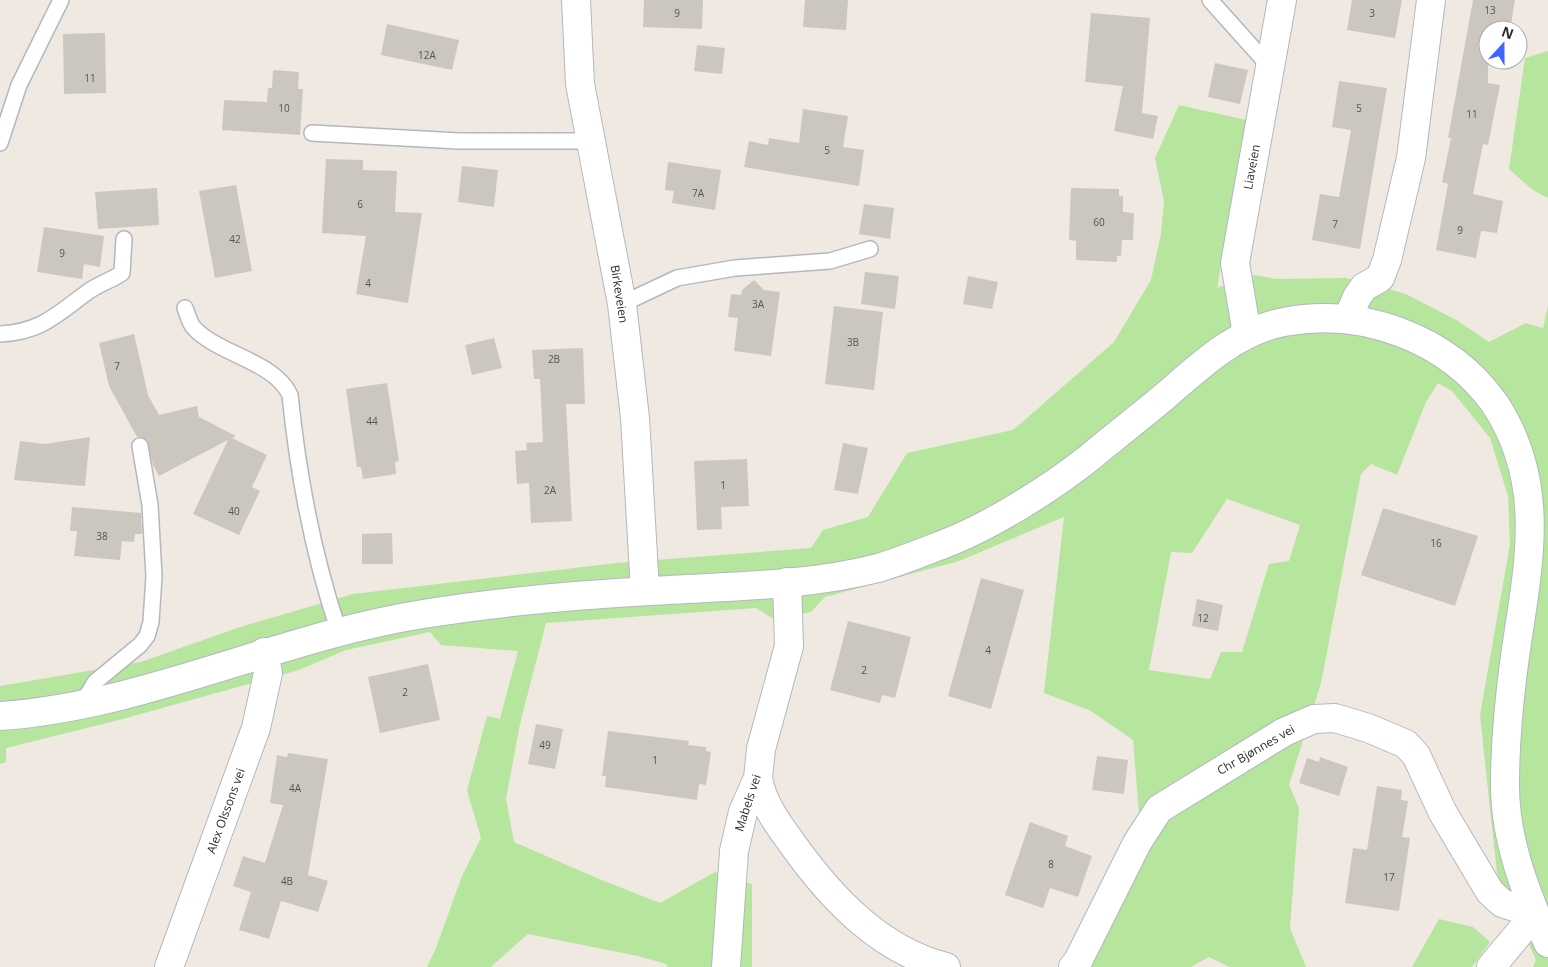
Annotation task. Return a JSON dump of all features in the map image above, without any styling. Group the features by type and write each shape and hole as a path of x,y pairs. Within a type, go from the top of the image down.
{"street":[{"name":"Birkeveien","path":"576,0 580,84 622,304 635,418 645,591"},
{"name":"Liaveien","path":"1247,334 1235,263 1282,0"},
{"path":"1348,318 1357,296 1364,287 1380,278 1387,260 1411,158 1431,0"},
{"path":"0,716 38,713 82,704 158,685 264,652 339,632 421,614 513,603 645,591 787,582 875,568 955,540 999,517 1082,463 1207,360 1247,334 1276,323 1324,317 1348,318 1381,325 1404,334 1434,348 1468,373 1494,402 1517,440 1525,465 1532,510 1531,544 1528,581 1515,657 1506,727 1505,793 1510,833 1518,866 1535,914 1548,943"},
{"name":"Mabels vei","path":"726,967 734,851 743,812 758,778 761,749 789,646 787,582"},
{"name":"Alex Olssons vei","path":"169,967 256,728 268,673 264,652"},
{"name":"Chr Bjønnes vei","path":"1072,967 1078,961 1137,843 1159,809 1284,732 1314,719 1335,718 1368,728 1406,744 1416,755 1443,813 1490,892 1502,903 1535,914"},
{"path":"758,778 760,789 778,824 819,881 862,923 897,947 946,967"},
{"path":"1492,967 1535,914"}],"lane":[{"path":"0,143 19,86 61,0"},
{"path":"1210,0 1270,67"},
{"path":"312,133 459,141 592,141"},
{"path":"0,334 13,334 42,326 90,291 122,272 124,238"},
{"path":"622,304 677,278 735,268 830,260 870,249"},
{"path":"185,308 194,328 203,336 268,371 286,386 290,395 296,453 321,576 339,632"},
{"path":"82,704 95,682 140,645 147,636 151,622 154,576 150,514 140,446"}],"green space":[{"path":"1548,51 1548,198 1533,190 1509,169 1523,70 1528,70 1528,57"},
{"path":"1179,105 1247,120 1217,288 1254,275 1276,279 1346,278 1406,294 1458,321 1489,342 1526,323 1543,328 1548,306 1548,967 1533,967 1536,960 1497,874 1480,715 1510,544 1508,496 1490,438 1452,391 1438,383 1426,402 1397,475 1371,464 1361,474 1321,683 1289,785 1299,808 1290,928 1306,967 1230,967 1209,957 1191,967 1086,967 1142,849 1133,740 1091,711 1044,693 1064,517 959,561 825,597 811,612 775,620 756,608 546,623 520,724 506,799 514,842 660,903 715,872 752,884 752,967 667,967 666,964 638,956 528,934 491,967 427,967 436,948 462,876 481,838 467,790 487,716 500,719 518,651 441,645 430,632 346,650 299,670 119,720 6,748 6,762 0,764 0,686 141,662 240,627 353,594 617,563 811,548 823,530 868,517 907,453 1013,430 1114,342 1151,280 1161,234 1164,201 1155,158","holes":["1227,499 1300,525 1289,561 1269,564 1242,652 1221,652 1210,679 1149,670 1171,552 1192,553"]},
{"path":"1439,919 1473,927 1490,942 1472,967 1412,967"}],"building":[{"path":"644,0 703,0 702,29 643,27"},
{"path":"805,0 848,0 846,30 803,27"},
{"path":"1352,0 1402,0 1395,38 1347,30"},
{"path":"1473,0 1515,0 1512,20 1478,20 1478,70 1488,70 1488,83 1500,85 1488,145 1483,144 1473,194 1503,201 1497,233 1481,231 1476,258 1436,250 1448,184 1442,182 1451,138 1448,138"},
{"path":"1091,13 1150,18 1142,113 1158,116 1153,139 1114,131 1123,86 1085,82"},
{"path":"387,24 459,40 452,70 381,55"},
{"path":"105,33 106,93 64,94 63,34"},
{"path":"697,45 725,48 722,74 694,71"},
{"path":"1215,63 1248,70 1240,104 1208,97"},
{"path":"273,70 299,72 298,89 303,89 300,135 222,130 224,100 267,102 268,88 272,88"},
{"path":"1339,81 1387,88 1360,249 1312,240 1320,194 1339,197 1351,130 1332,127"},
{"path":"803,109 848,116 843,147 864,150 859,186 744,167 749,141 768,145 769,138 799,143"},
{"path":"326,159 363,160 363,170 397,171 395,212 422,213 408,303 356,294 366,236 322,233"},
{"path":"668,162 721,170 715,210 672,203 674,191 665,190"},
{"path":"462,166 498,170 494,207 458,202"},
{"path":"236,185 252,271 215,278 199,191"},
{"path":"157,188 159,225 98,229 95,192"},
{"path":"1071,188 1119,189 1119,196 1123,196 1123,212 1134,213 1133,240 1122,240 1121,256 1117,256 1117,262 1076,260 1076,241 1069,240"},
{"path":"864,204 894,208 890,239 859,234"},
{"path":"44,227 104,236 100,267 84,264 82,279 37,272"},
{"path":"865,272 899,276 895,309 861,304"},
{"path":"968,276 998,282 992,309 963,304"},
{"path":"754,280 764,290 780,292 771,356 734,351 738,318 728,317 731,294 741,295 742,290"},
{"path":"834,306 883,312 874,390 825,384"},
{"path":"134,334 148,395 159,415 197,406 199,417 236,436 232,438 267,455 252,487 260,491 239,535 193,514 228,440 159,476 153,465 147,440 137,437 109,386 99,343"},
{"path":"494,338 502,368 472,375 465,345"},
{"path":"583,348 585,404 566,404 572,521 531,523 529,483 517,484 515,451 527,450 526,443 543,442 540,379 534,379 532,350"},
{"path":"387,383 399,461 395,462 396,474 363,479 361,467 357,467 346,389"},
{"path":"90,437 85,486 14,480 20,441 45,444"},
{"path":"843,443 868,448 858,494 834,490"},
{"path":"747,459 749,506 721,507 722,529 697,530 694,461"},
{"path":"72,507 141,513 142,534 135,534 134,542 122,541 120,560 74,556 77,531 70,531"},
{"path":"1383,508 1478,536 1455,606 1361,575"},
{"path":"392,533 393,564 362,564 362,534"},
{"path":"981,578 1024,590 991,709 948,696"},
{"path":"1197,599 1223,605 1218,631 1192,626"},
{"path":"848,621 911,637 895,698 882,695 880,703 830,690"},
{"path":"428,664 440,720 380,733 368,677"},
{"path":"536,724 563,729 555,769 528,764"},
{"path":"608,731 689,741 688,745 706,747 706,751 711,752 706,785 699,784 697,800 605,787 606,776 602,776"},
{"path":"288,753 328,759 308,875 328,881 318,912 281,901 269,939 239,930 251,892 233,886 243,856 265,863 283,805 270,803 277,755 287,757"},
{"path":"1097,756 1128,760 1124,794 1092,790"},
{"path":"1320,757 1348,767 1339,796 1299,783 1307,758 1319,762"},
{"path":"1377,786 1402,790 1401,800 1408,801 1402,837 1410,838 1399,911 1345,903 1353,848 1367,850"},
{"path":"1030,822 1068,836 1065,846 1092,856 1078,897 1050,888 1043,908 1005,895"}]}
